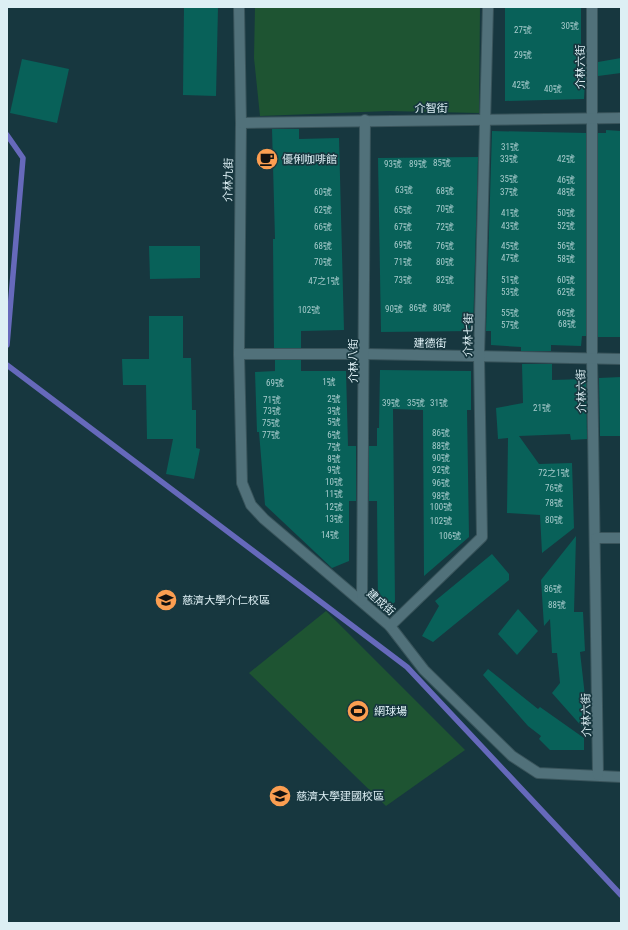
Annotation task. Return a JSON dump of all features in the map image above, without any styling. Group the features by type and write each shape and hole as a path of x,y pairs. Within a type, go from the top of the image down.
{"street":[{"name":"介林九街","path":"239,7 241,123 239,354"},
{"name":"介林七街","path":"390,626 482,537 480,356 488,7"},
{"name":"介林六街","path":"592,7 592,359 596,538 598,775"},
{"name":"介智街","path":"241,123 592,117 621,118"},
{"name":"介林八街","path":"362,601 365,354 365,120"},
{"name":"建德街","path":"239,354 365,354 621,359"},
{"name":"建成街","path":"239,354 242,483 251,505 264,519 390,626 424,670 512,756 538,773 621,777"},
{"path":"596,538 621,538"}],"green space":[{"path":"255,7 480,7 479,113 388,111 260,116 254,58"},
{"name":"網球場","path":"326,611 465,750 386,806 249,673"}],"building":[{"path":"184,7 218,7 216,96 183,95"},
{"path":"505,7 581,7 581,64 586,64 584,99 505,101"},
{"path":"621,58 621,73 598,76 598,62"},
{"path":"22,59 69,69 57,123 10,113"},
{"path":"272,129 299,129 299,139 339,138 344,330 301,331 301,348 274,348 273,239 275,239"},
{"path":"606,130 621,131 621,337 598,337 598,133 606,133"},
{"path":"492,131 586,133 586,336 582,336 581,346 551,345 551,351 521,351 521,347 491,345 491,331 486,331"},
{"path":"478,157 473,331 381,332 378,158"},
{"path":"149,246 200,246 200,278 150,279"},
{"path":"149,316 183,316 183,358 191,358 192,410 196,410 196,448 200,449 194,479 166,474 173,439 147,439 146,385 123,385 122,359 149,359"},
{"path":"275,360 301,360 301,371 346,371 348,446 356,446 356,501 349,501 349,561 332,568 265,505 259,432 257,432 255,372 275,371"},
{"path":"522,364 552,364 552,380 586,379 587,439 571,440 570,434 519,436 539,464 572,463 574,528 542,553 540,515 507,513 508,438 498,439 496,408 523,403"},
{"path":"380,370 471,371 471,410 467,410 469,537 424,576 423,410 393,409 395,602 383,612 378,607 377,501 369,501 369,446 377,446 377,428 379,428"},
{"path":"621,377 621,436 600,436 599,378"},
{"path":"576,536 574,612 583,612 585,651 580,652 586,705 584,705 584,729 552,693 560,683 557,653 552,653 550,619 544,626 541,580"},
{"path":"492,554 509,574 509,580 433,642 422,636 439,606 435,601"},
{"path":"518,609 538,631 517,655 498,634"},
{"path":"488,669 538,709 540,707 584,738 584,750 550,750 539,739 541,736 528,726 483,675"}],"waterway":[{"path":"7,135 23,158 7,345"},
{"path":"7,365 407,667 621,895"}],"place":[{"name":"優俐咖啡館","path":"267,159"},
{"name":"慈濟大學介仁校區","path":"166,600"},
{"name":"網球場","path":"358,711"},
{"name":"慈濟大學建國校區","path":"280,796"}]}
